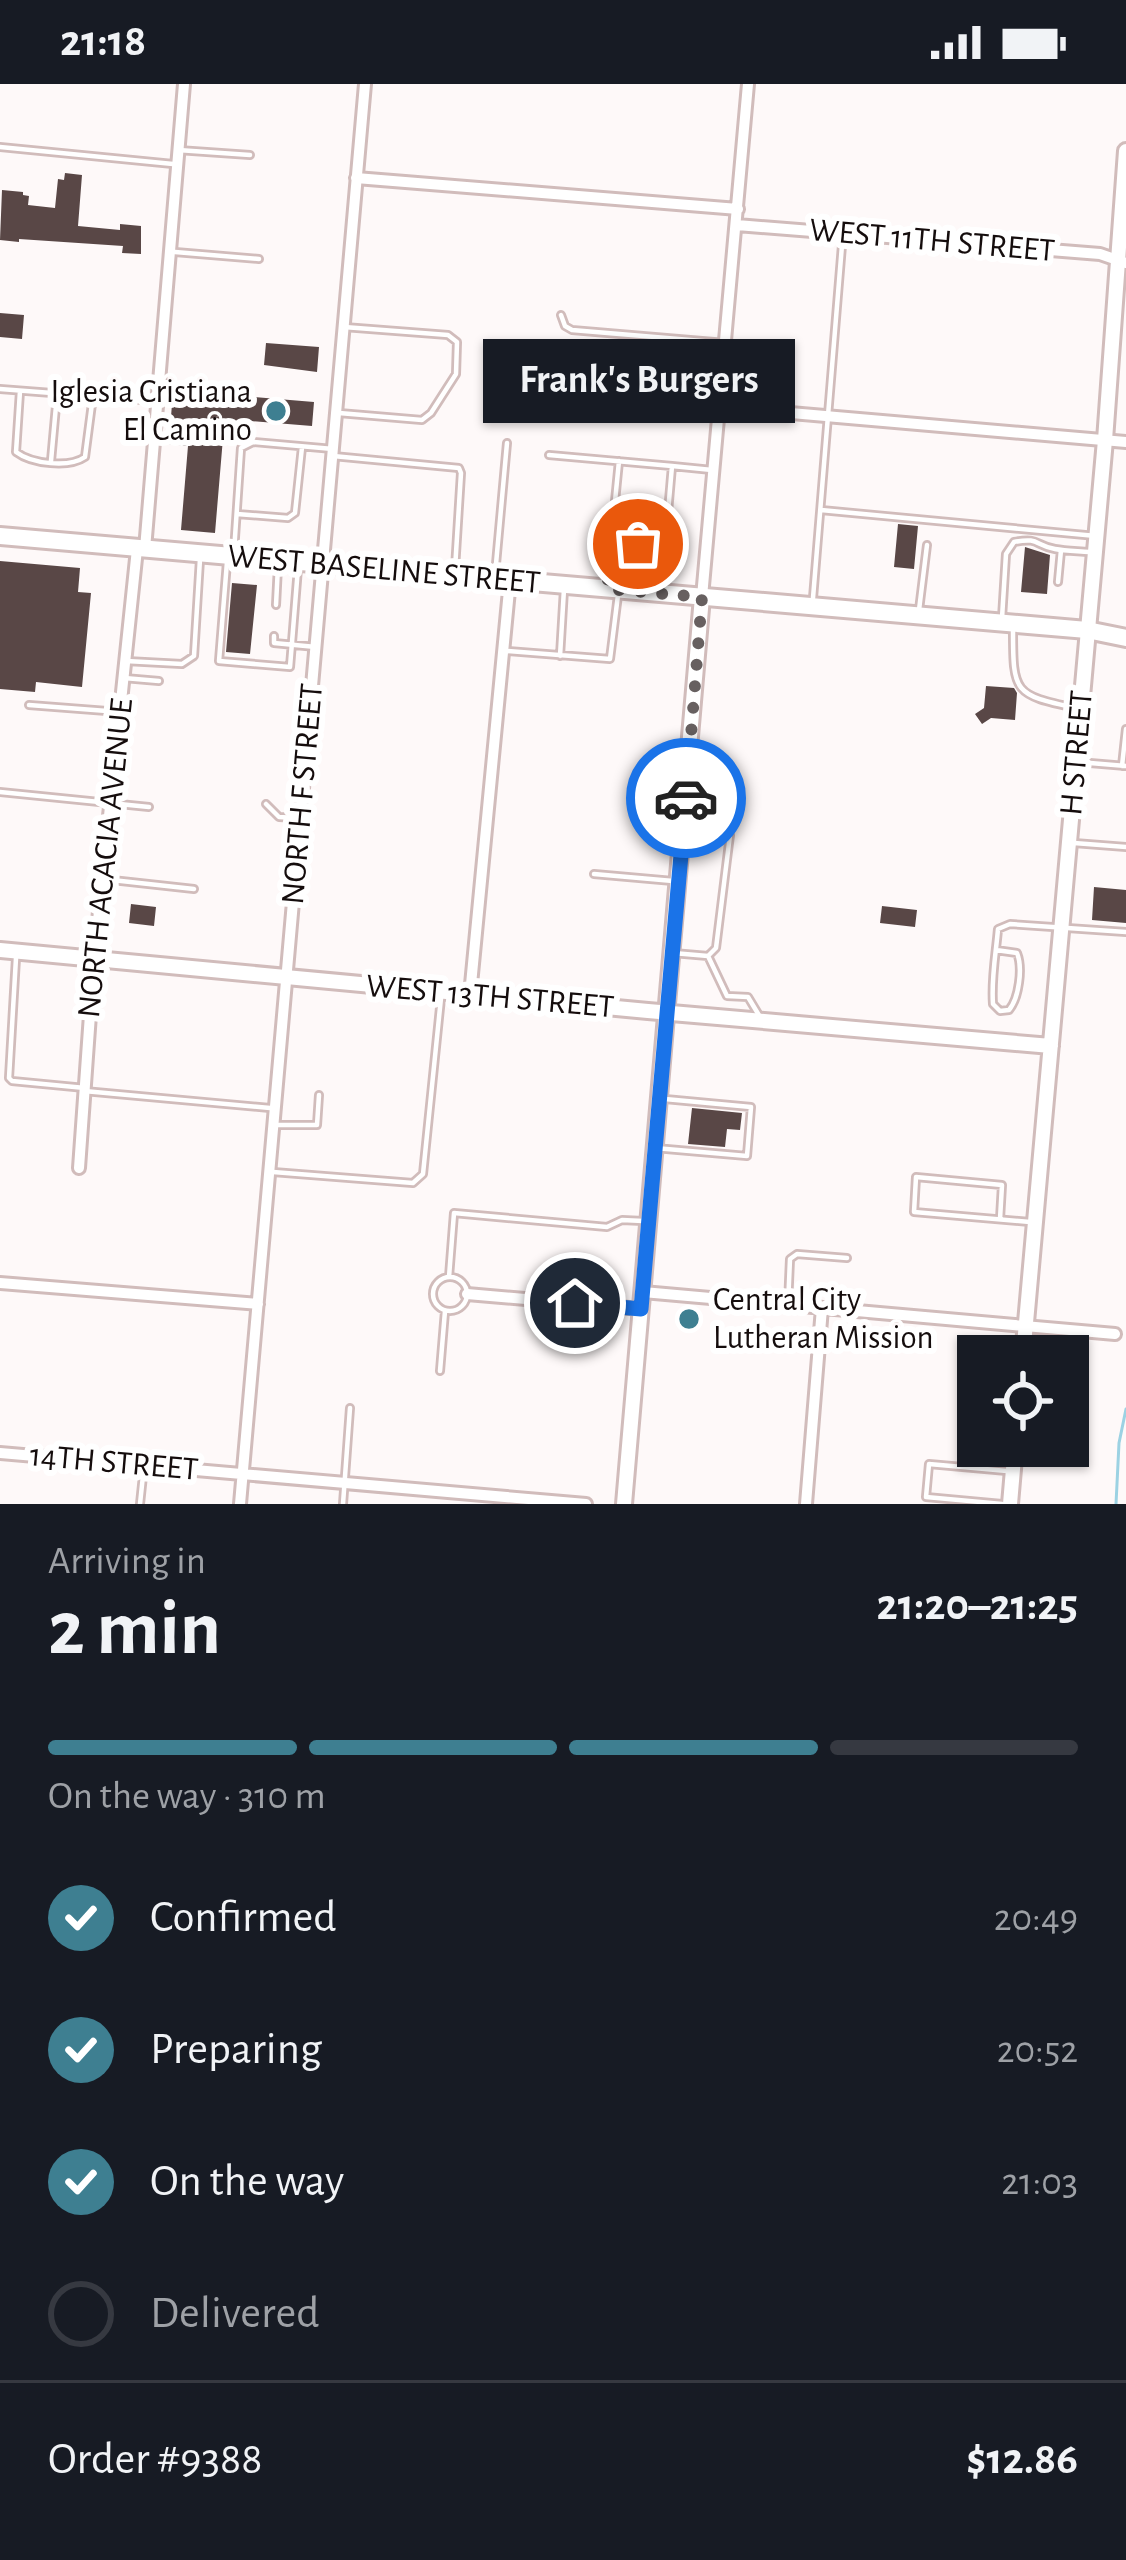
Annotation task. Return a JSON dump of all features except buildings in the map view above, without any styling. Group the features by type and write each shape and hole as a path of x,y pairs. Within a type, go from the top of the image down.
{"main road":[{"name":"WEST BASELINE STREET","path":"0,536 1087,630 1126,638"}],"street":[{"name":"NORTH ACACIA AVENUE","path":"79,1168 94,959 158,401 184,84"},
{"name":"NORTH F STREET","path":"240,1504 365,84"},
{"path":"624,1504 748,84"},
{"name":"H STREET","path":"1025,1335 1122,262 1126,151"},
{"path":"356,178 738,209"},
{"name":"WEST 11TH STREET","path":"737,225 1100,254 1122,262"},
{"path":"721,407 1126,442"},
{"path":"470,995 503,651 502,580"},
{"name":"WEST 13TH STREET","path":"8,951 1051,1046"},
{"path":"0,1283 258,1304"},
{"path":"467,1294 788,1305 1115,1334"},
{"path":"806,1504 822,1308"},
{"name":"14TH STREET","path":"0,1453 586,1504"},
{"path":"1006,1504 1013,1467"}],"lane":[{"path":"0,148 177,164"},
{"path":"178,150 250,155"},
{"path":"813,607 843,233"},
{"path":"170,251 259,259"},
{"path":"561,315 572,330 727,343"},
{"path":"336,412 422,420 456,374 457,342 448,335 344,327"},
{"path":"0,389 158,401"},
{"path":"20,391 16,452 22,458 51,461 80,462 86,457 93,396"},
{"path":"51,461 57,394"},
{"path":"298,562 290,668 219,661 242,448 253,442 458,468 454,575"},
{"path":"502,580 507,443"},
{"path":"237,514 288,518 295,513 302,446"},
{"path":"549,455 714,470"},
{"path":"503,651 610,659 611,542 619,461"},
{"path":"611,542 665,547 672,466"},
{"path":"821,509 1095,544"},
{"path":"1080,709 1031,699 1014,678 1006,554 1014,542 1031,539 1061,550 1095,544"},
{"path":"918,616 927,544"},
{"path":"1058,582 1061,550"},
{"path":"126,662 182,664 194,656 200,554"},
{"path":"276,605 278,560"},
{"path":"560,656 565,586"},
{"path":"274,635 274,643 316,647"},
{"path":"124,678 159,682"},
{"path":"29,705 120,712"},
{"path":"1076,762 1124,766 1126,729"},
{"path":"0,792 149,807"},
{"path":"673,953 708,956 716,948 730,835 704,804 686,802"},
{"path":"266,804 279,817 301,819"},
{"path":"1069,842 1126,848"},
{"path":"594,874 679,881"},
{"path":"103,879 194,889"},
{"path":"996,950 1017,953 1021,962 1009,1010 1000,1011 993,1004 996,950 998,928 1010,924 1126,932"},
{"path":"8,951 12,1081 276,1108"},
{"path":"708,956 727,995 748,997 763,1022"},
{"path":"270,1172 412,1183 423,1174 441,992"},
{"path":"274,1125 317,1125 319,1095"},
{"path":"656,1148 747,1156 751,1107 660,1099"},
{"path":"1000,1219 1002,1185 916,1177 914,1212 1035,1222"},
{"path":"449,1277 454,1213 607,1226 622,1220 649,1221"},
{"path":"788,1305 790,1259 797,1254 847,1258"},
{"path":"446,1310 460,1307 467,1294 461,1281 449,1277"},
{"path":"446,1310 434,1300 434,1292 449,1277"},
{"path":"440,1371 446,1310"},
{"path":"343,1504 350,1408"},
{"path":"1006,1504 926,1497 929,1464 1012,1472"},
{"path":"140,1504 144,1466"}],"waterway":[{"path":"1116,1504 1126,1409"}],"way so far":[{"path":"638,544 611,542 607,589 702,597 686,798"}],"place":[{"name":"Iglesia Cristiana El Camino","path":"276,411"},
{"name":"Frank's Burgers","path":"638,544"},
{"name":"Central City Lutheran Mission","path":"689,1319"}],"route":[{"path":"575,1303 641,1309 686,798"}]}
